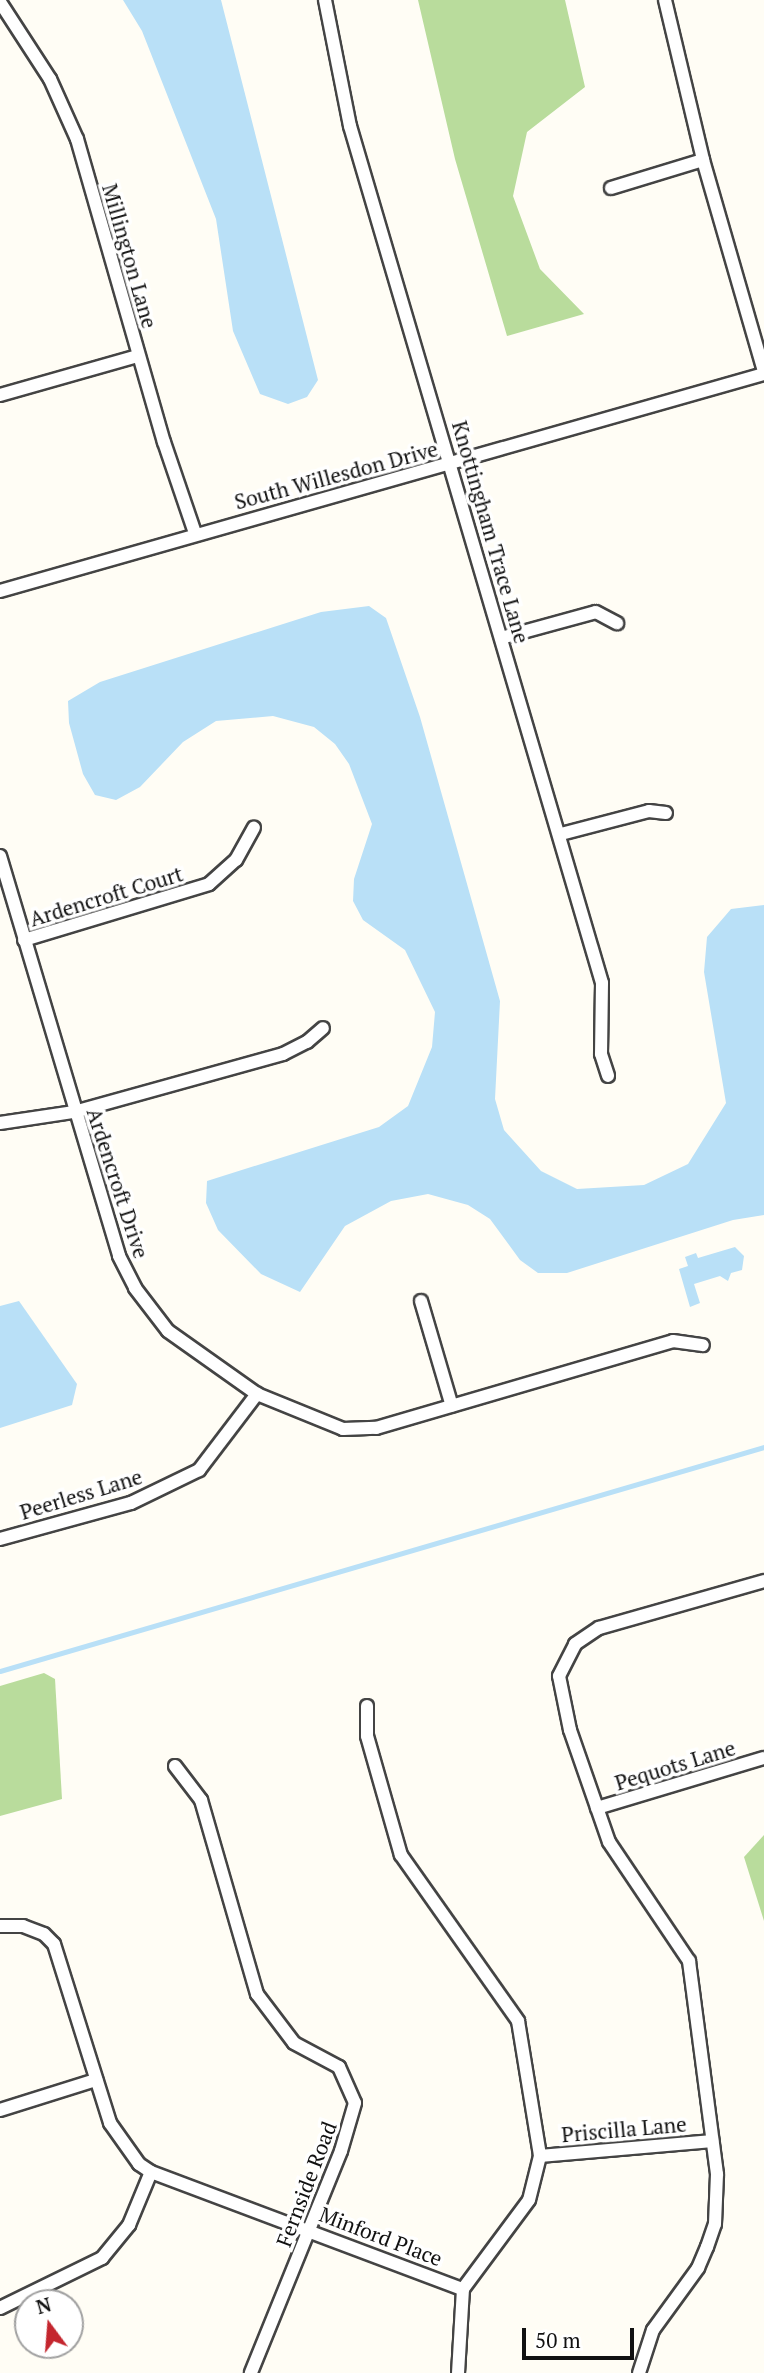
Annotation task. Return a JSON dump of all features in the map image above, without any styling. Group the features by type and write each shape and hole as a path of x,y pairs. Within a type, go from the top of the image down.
{"street":[{"name":"Knottingham Trace Lane","path":"325,0 350,126 561,834 601,982 601,1054 608,1076"},
{"path":"665,0 703,160 764,373"},
{"name":"Millington Lane","path":"0,2 50,79 77,139 138,356 195,533"},
{"path":"611,188 703,160"},
{"path":"0,395 138,356"},
{"name":"South Willesdon Drive","path":"0,591 195,533 451,464 764,373"},
{"path":"501,638 596,612 617,623"},
{"path":"561,834 649,811 666,813"},
{"name":"Ardencroft Court","path":"24,940 209,884 236,860 254,828"},
{"name":"Ardencroft Drive","path":"0,856 119,1256 135,1288 168,1331 257,1394 343,1429 376,1428 673,1341 704,1345"},
{"path":"0,1123 74,1112 283,1054 307,1042 323,1028"},
{"path":"421,1301 452,1406"},
{"name":"Peerless Lane","path":"0,1539 131,1503 199,1470 257,1394"},
{"path":"639,2373 645,2344 698,2268 715,2224 717,2174 689,1961 608,1842 563,1704 562,1667 575,1644 599,1628 764,1581"},
{"path":"367,1706 367,1736 401,1855 518,2021 540,2156 530,2200 463,2289 458,2373"},
{"name":"Pequots Lane","path":"597,1808 764,1758"},
{"name":"Fernside Road","path":"175,1766 201,1800 257,1994 294,2043 339,2067 351,2087 355,2103 351,2124 251,2373"},
{"name":"Minford Place","path":"0,1926 23,1926 44,1934 54,1944 96,2080 122,2145 151,2172 309,2229 463,2289"},
{"path":"0,2110 96,2080"},
{"name":"Priscilla Lane","path":"540,2156 712,2141"},
{"path":"0,2308 102,2258 129,2225 151,2172"}],"green space":[{"path":"418,0 565,0 585,87 527,132 513,196 540,269 584,314 507,336 455,159"},
{"path":"44,1673 55,1679 62,1799 0,1816 0,1686"},
{"path":"764,1835 764,1921 744,1857"}],"water":[{"path":"123,0 221,0 318,380 307,397 288,404 260,394 233,331 216,219 142,31"},
{"path":"369,606 386,618 420,717 500,1001 495,1099 504,1130 541,1171 577,1189 644,1185 688,1164 726,1103 704,972 707,937 731,909 764,905 764,1215 733,1220 567,1273 538,1273 520,1260 490,1219 468,1205 428,1194 391,1201 345,1226 300,1292 261,1274 218,1230 206,1203 207,1181 379,1127 408,1106 432,1047 435,1012 405,950 363,920 353,901 354,879 372,824 349,764 335,744 314,727 273,716 216,721 183,742 140,787 116,800 95,795 83,774 69,723 68,701 100,682 321,612"},
{"path":"735,1247 744,1256 742,1270 731,1273 728,1281 720,1276 694,1284 700,1303 690,1307 679,1269 688,1266 685,1257 696,1253 698,1258"},
{"path":"19,1301 77,1384 72,1405 0,1428 0,1306"}],"waterway":[{"path":"0,1671 764,1447"}]}
